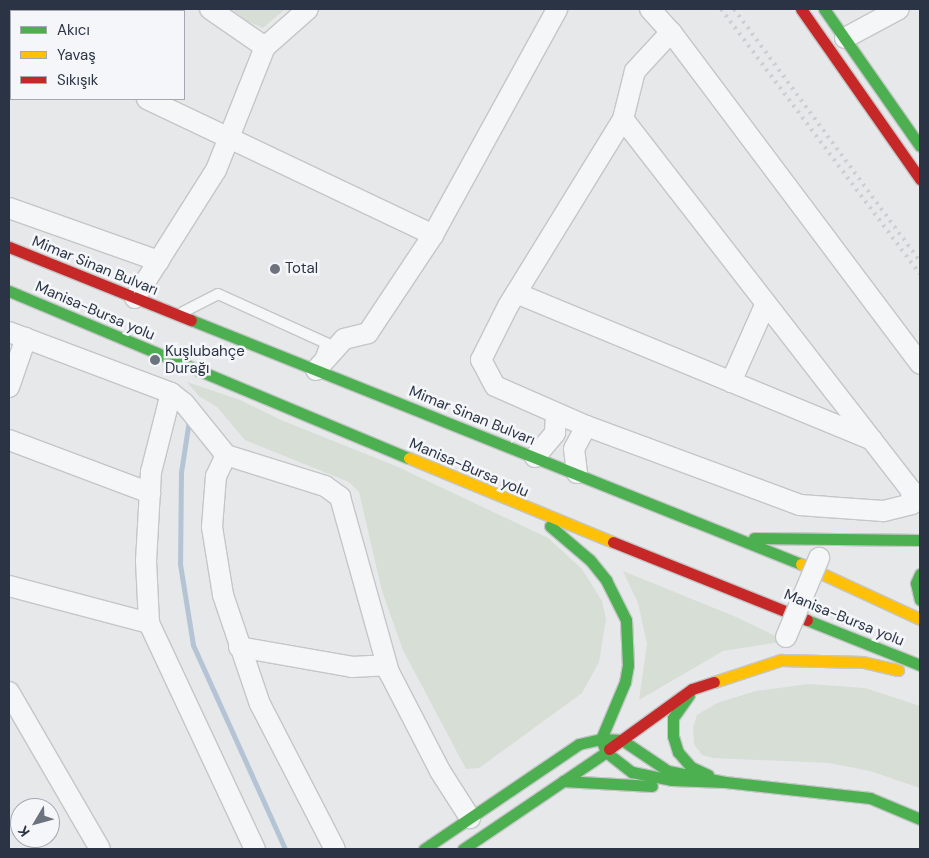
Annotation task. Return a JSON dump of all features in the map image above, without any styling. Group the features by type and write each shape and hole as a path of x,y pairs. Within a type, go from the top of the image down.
{"main road":[{"path":"801,9 920,179"},
{"path":"824,9 920,146"},
{"path":"869,72 920,126"},
{"name":"Mimar Sinan Bulvarı","path":"9,247 827,574 920,619"},
{"name":"Manisa-Bursa yolu","path":"9,291 515,504 920,665"},
{"path":"515,504 560,533 590,560 617,600 626,620 629,643 625,682 601,739 606,752 632,772 672,780 725,782 870,798 920,819"},
{"path":"734,537 813,541 920,540"},
{"path":"920,574 916,583 920,600"},
{"path":"463,849 606,752 692,689 781,660 863,662 920,674"},
{"path":"692,689 673,718 673,736 678,752 690,767 725,782"},
{"path":"424,849 579,744 613,712"},
{"path":"579,744 601,739 622,740 668,771 725,782"},
{"path":"563,781 677,787 725,782"}],"street":[{"path":"210,9 265,47"},
{"path":"135,298 216,170 265,47 308,9"},
{"path":"316,370 344,339 368,333 433,235 557,9"},
{"path":"650,9 671,32 920,364"},
{"path":"845,38 899,9"},
{"path":"623,119 911,490 912,504 883,512 800,505 586,426 495,386 482,360 516,292 623,119 635,71 671,32"},
{"path":"149,100 433,235"},
{"path":"9,208 159,261"},
{"path":"516,292 872,440"},
{"path":"731,382 766,303"},
{"path":"9,387 14,334 171,393 184,404 226,455 324,486 340,497 386,665 440,772 470,818"},
{"path":"171,393 152,472 146,561 149,624 256,849"},
{"path":"535,457 555,433 556,414"},
{"path":"577,473 574,449 586,426"},
{"path":"9,440 150,493"},
{"path":"226,455 216,476 212,527 223,595 239,647 260,704 335,849"},
{"path":"786,637 819,558"},
{"path":"9,586 149,624"},
{"path":"239,647 352,667 386,665"},
{"path":"9,692 100,849"}],"lane":[{"path":"176,315 218,294 326,343 316,370"}],"shaded area":[{"path":"231,9 285,9 263,28 247,21"},
{"path":"187,382 240,400 281,420 398,467 548,538 582,569 602,601 606,619 599,662 582,693 479,768 466,769 403,650 382,591 359,492 349,482 245,440 217,407 199,396"},
{"path":"623,571 736,617 786,641 723,651 639,700 647,644 638,603"},
{"path":"809,684 865,688 920,706 920,788 870,771 829,763 713,758 702,755 694,744 693,728 697,715 717,703 756,691"}],"waterway":[{"path":"189,420 181,472 180,564 193,645 285,849"}],"railway":[{"path":"721,9 920,274"},
{"path":"734,9 920,261"}],"traffic: fast":[{"path":"824,9 920,146"},
{"path":"9,291 409,458"},
{"path":"191,320 801,564"},
{"path":"550,526 590,560 606,580 626,620 628,665 625,682 601,739 606,752 632,772 672,780 725,782"},
{"path":"754,538 920,540"},
{"path":"920,574 916,583 920,600"},
{"path":"807,620 920,665"},
{"path":"689,695 673,718 673,736 678,752 691,767 708,775"},
{"path":"579,744 601,739 622,740 668,771 725,782 870,798 920,819"},
{"path":"424,849 579,744"},
{"path":"463,849 606,752"},
{"path":"563,781 652,786"}],"traffic: slow":[{"path":"409,458 613,542"},
{"path":"801,564 920,619"},
{"path":"714,682 781,660 863,662 898,670"}],"traffic: jam":[{"path":"801,9 920,179"},
{"path":"9,247 191,320"},
{"path":"613,542 807,620"},
{"path":"609,749 692,689 714,682"}],"place":[{"name":"Total","path":"275,269"},
{"name":"Kuşlubahçe Durağı","path":"155,360"}]}
